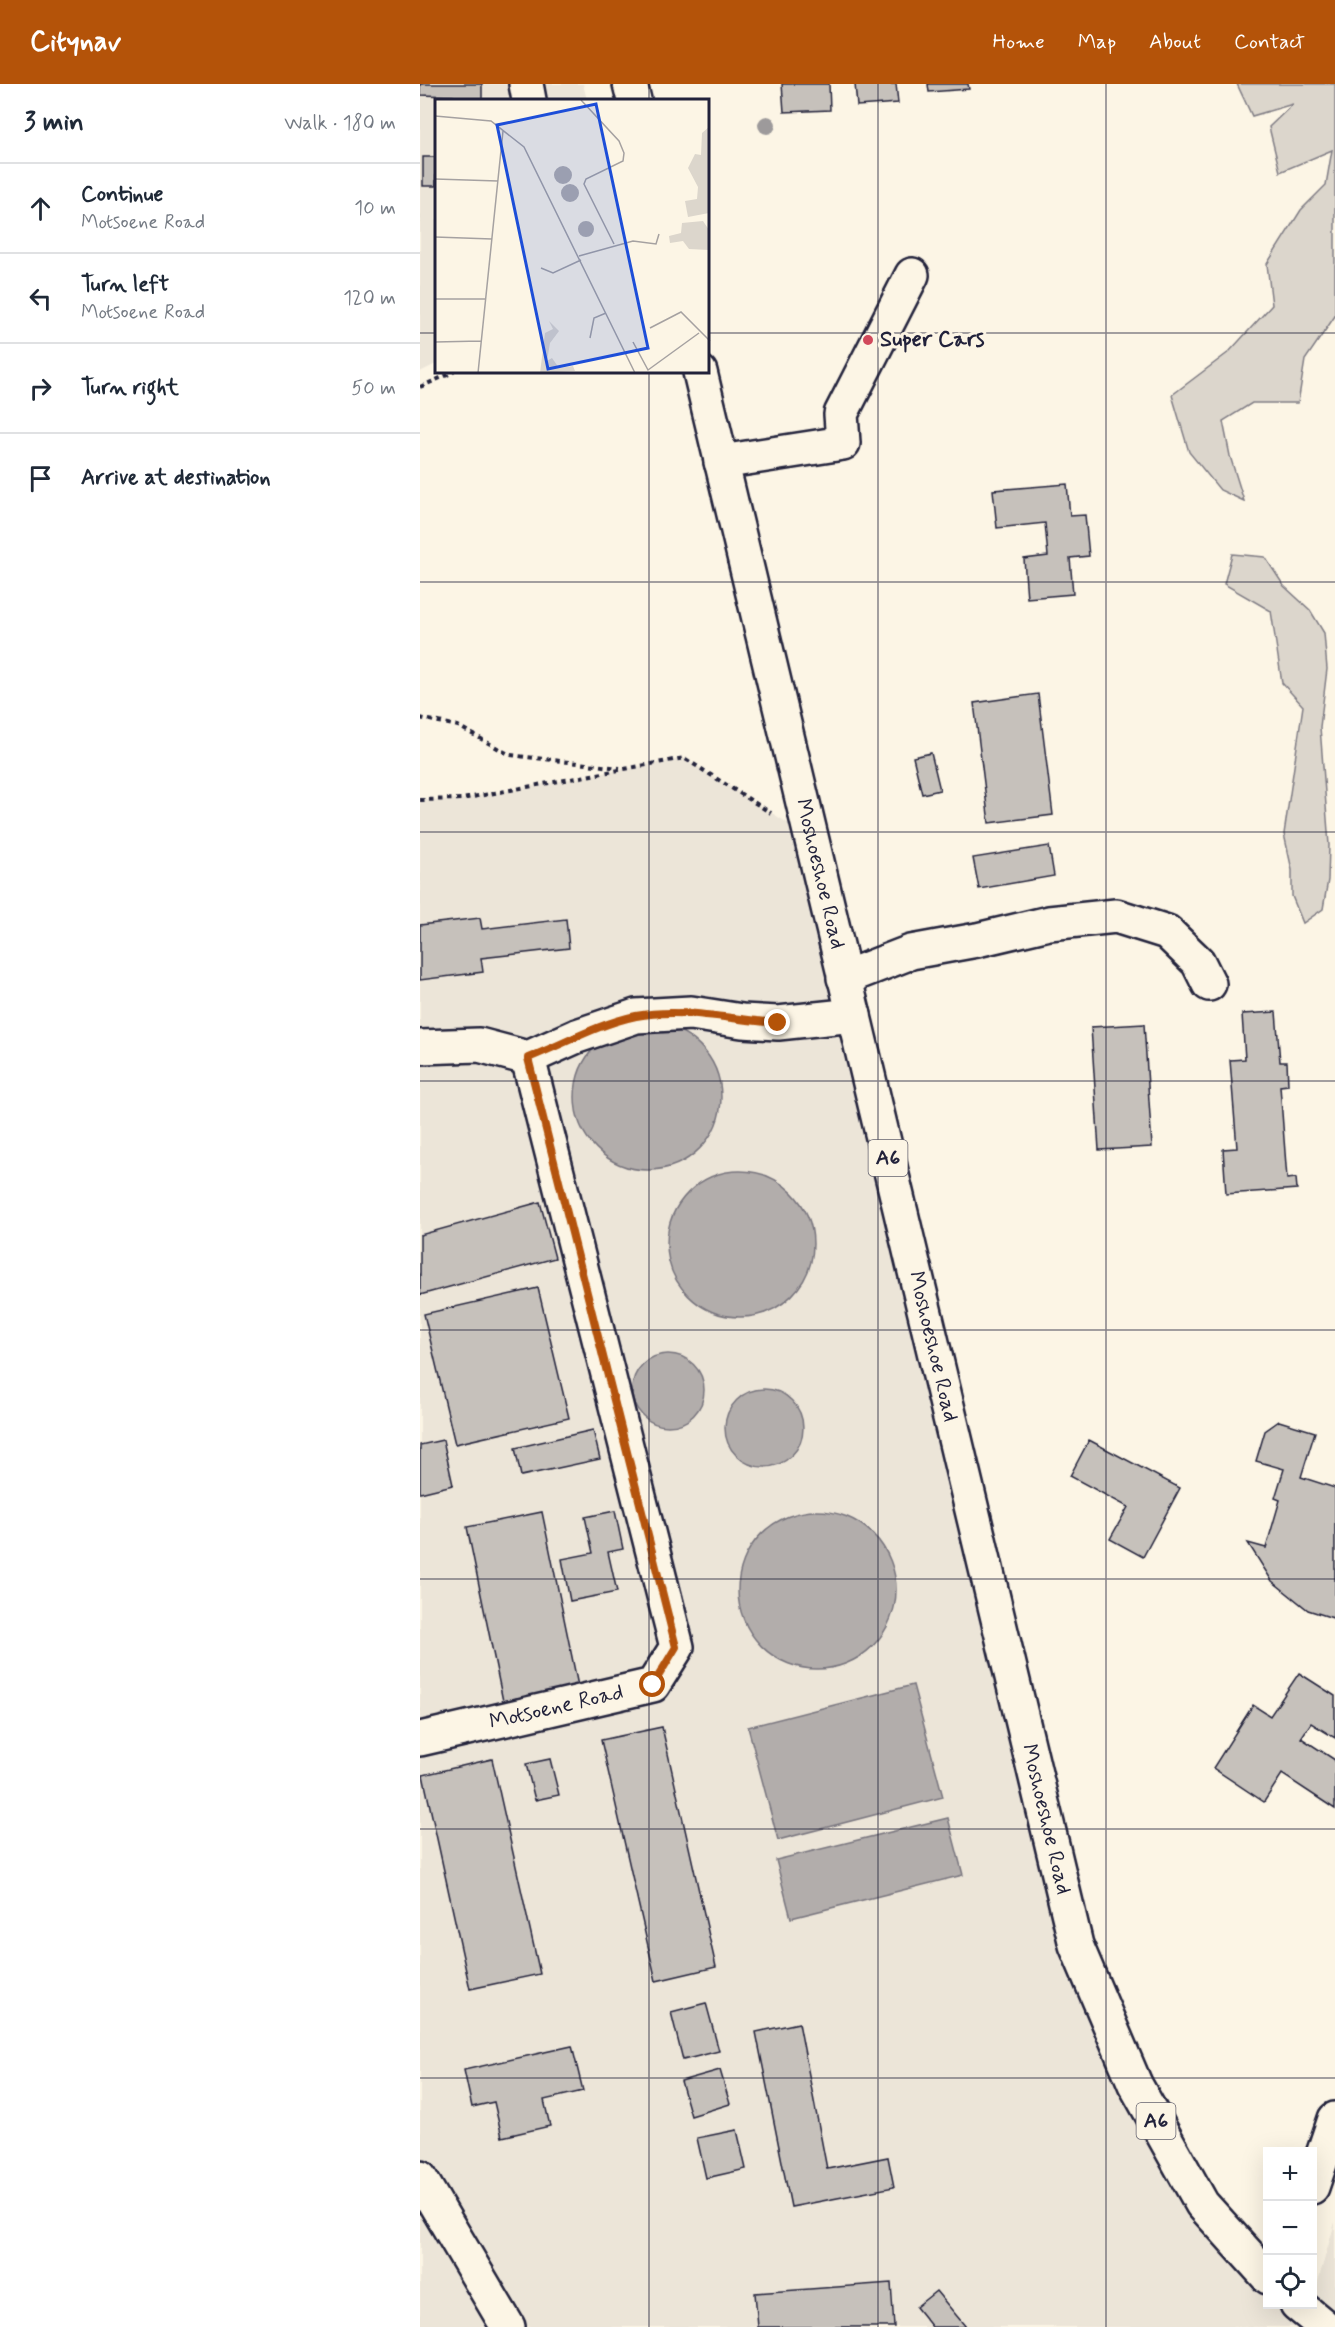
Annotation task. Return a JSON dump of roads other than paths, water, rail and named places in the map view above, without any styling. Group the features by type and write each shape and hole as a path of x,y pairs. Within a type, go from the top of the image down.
{"main road":[{"path":"526,84 529,99"},
{"path":"630,84 634,99"},
{"path":"721,462 843,443 841,414 912,275"},
{"name":"Moshoeshoe Road","path":"700,374 1076,1945 1135,2084 1202,2204 1263,2271"},
{"path":"844,978 911,952 977,940 1049,922 1116,916 1167,932 1198,962 1209,984"},
{"path":"420,1047 479,1045 528,1058 577,1036 636,1016 691,1013 742,1021 778,1023 854,1015"},
{"name":"Motsoene Road","path":"420,1739 653,1685 676,1647 528,1058"},
{"path":"1317,2172 1335,2119"},
{"path":"420,2178 508,2327"},
{"path":"1303,2309 1325,2327"}],"place":[{"name":"Super Cars","path":"868,340"}]}
